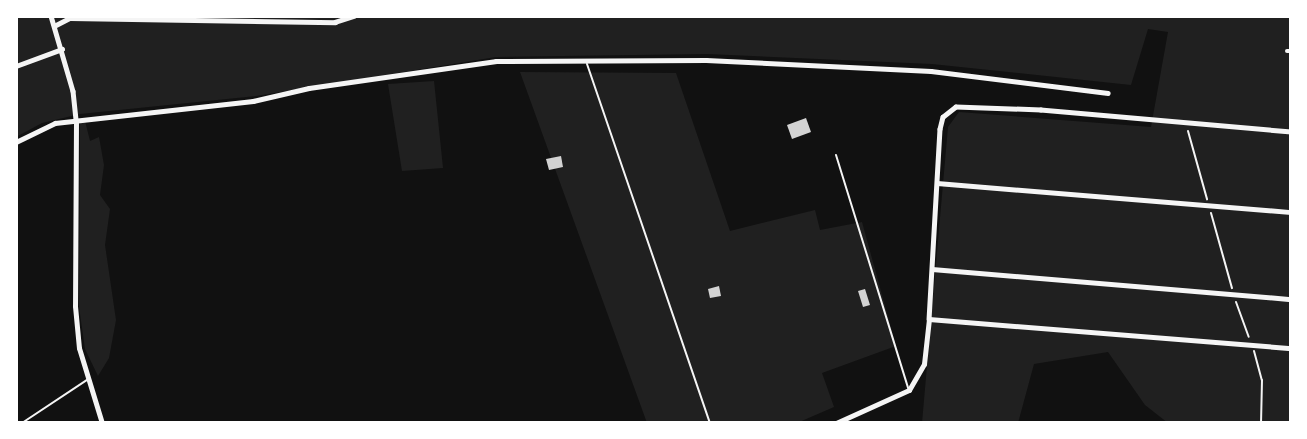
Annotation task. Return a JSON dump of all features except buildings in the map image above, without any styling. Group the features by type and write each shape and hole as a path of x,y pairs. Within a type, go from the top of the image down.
{"street":[{"path":"51,16 62,49 76,121 75,306 87,380 102,423"},
{"path":"54,26 70,18 335,22 354,16"},
{"path":"16,66 62,49"},
{"path":"16,142 55,123 253,101 496,62 587,64 706,60 931,71 1108,93"},
{"path":"836,423 909,390 924,364 929,319 940,129 943,117 956,107 1291,132"},
{"path":"937,183 1291,212"},
{"path":"932,269 1234,296 1291,299"},
{"path":"929,319 1291,348"}],"lane":[{"path":"587,64 710,423"},
{"path":"836,155 909,390"},
{"path":"22,423 87,380"}],"path":[{"path":"1186,123 1234,296 1252,344 1262,380 1261,423"}],"shaded area":[{"path":"16,16 1291,16 1291,423 1168,423 1145,405 1108,352 1034,364 1018,423 922,423 948,127 959,112 1151,127 1168,32 1148,29 1131,85 932,64 707,54 496,57 256,96 80,114 42,123 16,137"},
{"path":"520,72 676,73 730,231 815,210 820,230 862,222 896,346 822,373 834,407 797,423 647,423"},
{"path":"434,81 443,168 402,171 388,84"},
{"path":"85,121 90,141 99,137 104,165 100,195 110,209 105,245 116,320 109,358 98,376 85,349 79,307 80,123"}]}
